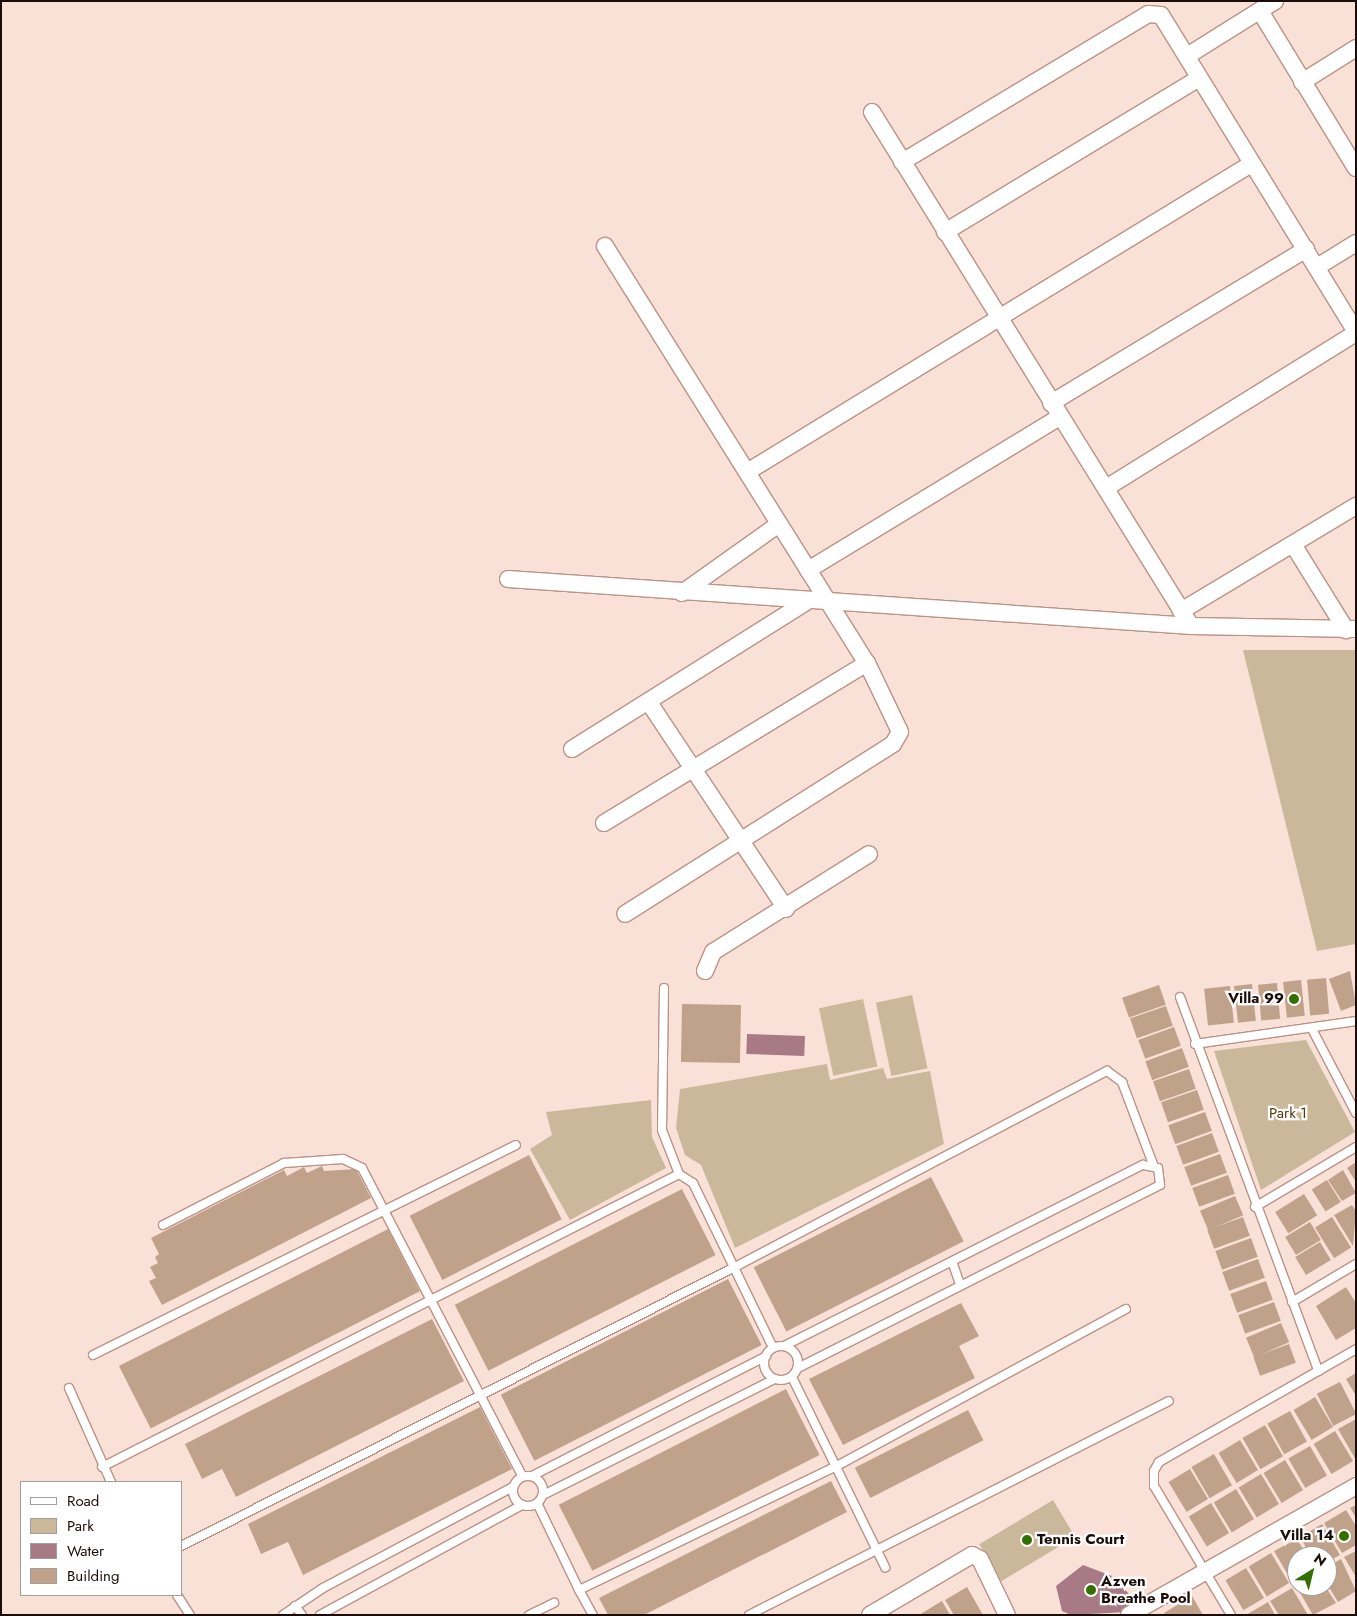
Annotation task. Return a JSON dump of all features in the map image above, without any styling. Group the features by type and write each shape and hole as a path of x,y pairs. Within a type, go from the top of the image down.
{"street":[{"path":"1186,56 1275,1"},
{"path":"1260,11 1302,82 1350,148 1356,168"},
{"path":"902,162 1148,14 1164,18 1251,164 1306,249 1356,332 1106,488"},
{"path":"1302,82 1356,48"},
{"path":"945,232 1199,78"},
{"path":"872,112 997,318 1106,488 1191,626"},
{"path":"746,472 1251,164"},
{"path":"1317,267 1356,243"},
{"path":"605,246 867,663 900,732 896,740 625,914"},
{"path":"1051,403 1306,249"},
{"path":"808,570 1060,417"},
{"path":"1181,611 1294,546 1356,506"},
{"path":"682,593 779,524"},
{"path":"1294,546 1351,630"},
{"path":"508,579 831,604 1191,626 1351,630"},
{"path":"572,749 650,704 806,602"},
{"path":"604,823 693,772 867,663"},
{"path":"650,704 693,772 786,909"},
{"path":"705,972 713,952 786,909 869,854"},
{"path":"1129,1615 1207,1573 1356,1486"},
{"path":"870,1615 972,1555 980,1559 1007,1615"}],"lane":[{"path":"664,988 662,1130 679,1174 693,1183 773,1348"},
{"path":"1180,997 1195,1044 1318,1371"},
{"path":"1195,1044 1312,1029 1356,1021"},
{"path":"1312,1029 1356,1113"},
{"path":"182,1545 733,1268 1107,1071 1122,1082 1153,1164 1158,1168 1160,1185 960,1284 798,1368 792,1377 775,1379 543,1495 537,1503 522,1505 320,1615"},
{"path":"93,1355 516,1145"},
{"path":"1255,1206 1356,1147"},
{"path":"163,1225 284,1163 304,1158 354,1163 368,1174 433,1299 479,1395 522,1476"},
{"path":"522,1476 532,1476 766,1356 773,1348 784,1346 953,1264 1143,1164 1153,1164"},
{"path":"102,1467 679,1174"},
{"path":"953,1264 960,1284"},
{"path":"1292,1302 1356,1264"},
{"path":"580,1590 835,1467 1126,1309"},
{"path":"784,1346 797,1356 798,1368"},
{"path":"1231,1615 1154,1486 1156,1467 1356,1349"},
{"path":"766,1356 767,1372 775,1379"},
{"path":"792,1377 885,1567"},
{"path":"70,1388 102,1467 110,1481"},
{"path":"749,1615 1169,1401"},
{"path":"283,1615 295,1606 513,1487 522,1476"},
{"path":"532,1476 540,1481 543,1495"},
{"path":"513,1487 514,1498 522,1505"},
{"path":"537,1503 594,1615"},
{"path":"178,1596 190,1615"},
{"path":"529,1615 554,1603"},
{"path":"295,1606 302,1615"}],"green space":[{"path":"1243,650 1356,650 1356,944 1317,951"},
{"path":"912,995 928,1068 891,1076 876,1003"},
{"path":"863,999 877,1066 833,1076 819,1008"},
{"name":"Park 1","path":"1306,1040 1355,1132 1261,1190 1214,1051"},
{"path":"827,1064 830,1080 883,1068 887,1079 930,1071 944,1144 735,1248 701,1165 685,1155 676,1128 680,1089"},
{"path":"651,1100 652,1137 666,1168 570,1220 530,1149 552,1135 546,1112"},
{"name":"Tennis Court","path":"1053,1500 1075,1537 1001,1581 979,1544"}],"water":[{"path":"747,1034 805,1036 804,1056 746,1054"},
{"name":"Azven Breathe Pool","path":"1083,1565 1112,1576 1131,1596 1127,1612 1071,1615 1062,1611 1056,1586"}],"building":[{"path":"1350,971 1356,1005 1341,1011 1329,979"},
{"path":"1326,978 1329,1014 1310,1016 1307,980"},
{"name":"Villa 99","path":"1301,980 1305,1016 1287,1018 1283,982"},
{"path":"1277,983 1280,1019 1261,1021 1258,985"},
{"path":"1252,984 1256,1021 1238,1023 1234,986"},
{"path":"1159,985 1166,1005 1129,1018 1122,998"},
{"path":"1230,986 1234,1023 1208,1026 1204,989"},
{"path":"682,1004 741,1005 740,1063 681,1062"},
{"path":"1166,1006 1173,1026 1137,1038 1130,1018"},
{"path":"1174,1027 1181,1046 1145,1059 1138,1040"},
{"path":"1182,1048 1189,1067 1152,1080 1145,1061"},
{"path":"1189,1069 1196,1089 1160,1101 1153,1081"},
{"path":"1197,1090 1204,1110 1168,1122 1161,1102"},
{"path":"1205,1112 1212,1131 1175,1144 1168,1125"},
{"path":"1212,1133 1219,1152 1183,1165 1176,1146"},
{"path":"1220,1154 1227,1173 1191,1186 1184,1167"},
{"path":"529,1155 562,1219 442,1280 410,1216"},
{"path":"1356,1162 1356,1182 1347,1168"},
{"path":"322,1166 324,1171 356,1169 371,1198 162,1305 149,1281 156,1278 150,1267 158,1263 155,1257 159,1254 151,1238 284,1170 287,1176 304,1167 307,1173"},
{"path":"1343,1170 1356,1193 1342,1201 1328,1180"},
{"path":"1228,1175 1235,1194 1199,1207 1192,1188"},
{"path":"931,1177 964,1241 786,1331 754,1267"},
{"path":"1327,1180 1341,1202 1326,1212 1312,1190"},
{"path":"682,1189 716,1255 488,1371 455,1305"},
{"path":"1304,1194 1317,1215 1288,1233 1275,1212"},
{"path":"1235,1196 1243,1215 1208,1230 1200,1211"},
{"path":"1352,1205 1356,1211 1353,1246 1334,1215"},
{"path":"1243,1217 1250,1236 1214,1249 1207,1230"},
{"path":"1332,1217 1351,1248 1334,1258 1315,1228"},
{"path":"1310,1222 1321,1240 1296,1255 1285,1237"},
{"path":"388,1229 420,1291 151,1428 119,1366"},
{"path":"1251,1238 1258,1257 1222,1270 1215,1251"},
{"path":"1320,1242 1331,1260 1306,1275 1295,1257"},
{"path":"1258,1259 1265,1278 1229,1291 1222,1272"},
{"path":"728,1279 762,1345 534,1461 501,1395"},
{"path":"1266,1281 1273,1300 1237,1313 1230,1294"},
{"path":"1346,1287 1356,1303 1356,1328 1336,1340 1316,1306"},
{"path":"1274,1302 1281,1321 1245,1334 1238,1315"},
{"path":"961,1303 979,1336 959,1346 975,1378 843,1445 809,1379"},
{"path":"432,1319 464,1381 236,1497 222,1469 202,1479 185,1444"},
{"path":"1281,1323 1289,1342 1254,1357 1246,1338"},
{"path":"1289,1344 1296,1363 1260,1376 1253,1357"},
{"path":"1356,1373 1356,1396 1346,1379"},
{"path":"1340,1382 1356,1414 1333,1426 1317,1394"},
{"path":"786,1389 820,1455 592,1571 559,1505"},
{"path":"1315,1397 1333,1427 1312,1440 1294,1410"},
{"path":"480,1407 512,1469 303,1575 288,1542 261,1554 248,1524"},
{"path":"968,1410 983,1440 870,1498 855,1468"},
{"path":"1290,1411 1307,1442 1284,1454 1267,1424"},
{"path":"1356,1419 1356,1460 1338,1429"},
{"path":"1265,1425 1283,1456 1260,1469 1242,1438"},
{"path":"1335,1431 1353,1461 1332,1474 1314,1444"},
{"path":"1240,1440 1258,1470 1237,1483 1219,1453"},
{"path":"1310,1446 1327,1475 1305,1488 1288,1458"},
{"path":"1214,1454 1232,1485 1209,1498 1191,1467"},
{"path":"1285,1460 1303,1490 1282,1503 1264,1473"},
{"path":"1190,1469 1208,1499 1187,1512 1169,1482"},
{"path":"1261,1474 1279,1504 1257,1517 1239,1487"},
{"path":"831,1481 847,1512 644,1615 608,1615 599,1598"},
{"path":"1236,1489 1254,1519 1232,1532 1214,1502"},
{"path":"1211,1503 1229,1533 1207,1546 1189,1516"},
{"path":"1356,1505 1356,1518 1350,1508"},
{"name":"Villa 14","path":"1346,1510 1356,1526 1356,1545 1342,1553 1324,1523"},
{"path":"1322,1524 1335,1546 1305,1546 1300,1537"},
{"path":"1297,1539 1301,1546 1287,1546 1287,1573 1274,1551"},
{"path":"1356,1551 1356,1577 1344,1557"},
{"path":"1271,1553 1287,1580 1287,1584 1267,1596 1249,1566"},
{"path":"1341,1559 1356,1591 1338,1602 1334,1596 1337,1596 1337,1561"},
{"path":"1246,1568 1264,1598 1243,1610 1225,1580"},
{"path":"967,1587 983,1615 954,1615 945,1600"},
{"path":"1287,1591 1287,1596 1297,1596 1308,1615 1279,1615 1270,1601"},
{"path":"1192,1596 1203,1615 1165,1615 1164,1613"},
{"path":"1302,1596 1331,1596 1336,1603 1313,1615"},
{"path":"942,1601 950,1615 919,1615"},
{"path":"1268,1602 1275,1615 1246,1615"}],"place":[{"name":"Villa 99","path":"1294,999"},
{"name":"Villa 14","path":"1344,1536"},
{"name":"Tennis Court","path":"1027,1540"},
{"name":"Azven Breathe Pool","path":"1091,1590"}]}
